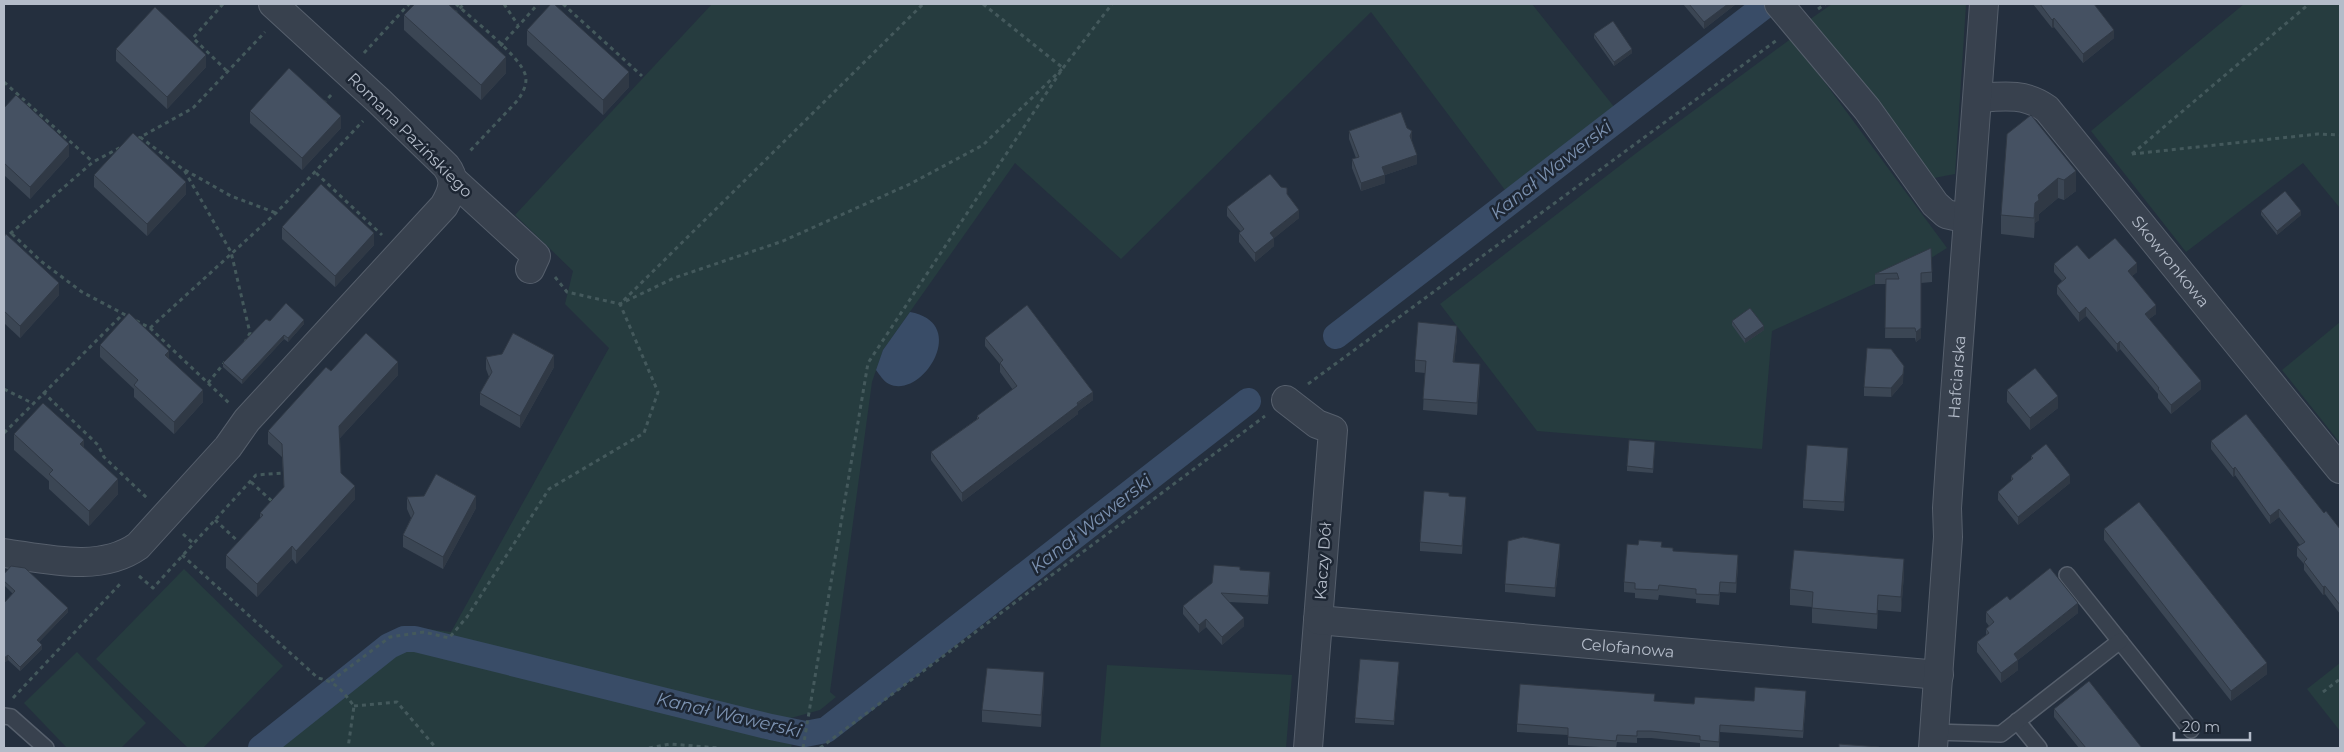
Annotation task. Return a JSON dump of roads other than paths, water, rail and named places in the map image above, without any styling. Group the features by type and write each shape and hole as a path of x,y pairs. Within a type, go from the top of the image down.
{"street":[{"name":"Hafciarska","path":"1934,740 1948,538 1947,508 1984,4"},
{"name":"Romana Pazińskiego","path":"278,9 380,102 533,262"},
{"path":"1789,16 1866,109 1935,204 1946,214 1968,219"},
{"name":"Skowronkowa","path":"1978,98 2012,95 2038,102 2047,109 2340,469"},
{"path":"4,554 126,564 138,546 228,447 248,420 444,206 452,191 452,176"},
{"name":"Kaczy Dół","path":"1286,400 1317,424 1333,430 1308,748"},
{"name":"Celofanowa","path":"1318,620 1939,675"}],"lane":[{"path":"2067,575 2191,730"},
{"path":"1934,740 2001,734 2120,641"},
{"path":"6,709 11,717 46,748"},
{"path":"2017,721 2040,748"}],"water":[{"path":"910,312 928,319 937,330 939,344 935,358 926,371 915,381 902,386 889,384 883,380 876,370 883,350"}],"waterway":[{"name":"Kanał Wawerski","path":"1336,336 1767,4"},
{"name":"Kanał Wawerski","path":"261,748 389,646 404,639 415,639 771,727 805,734 826,730 1248,401"}]}
